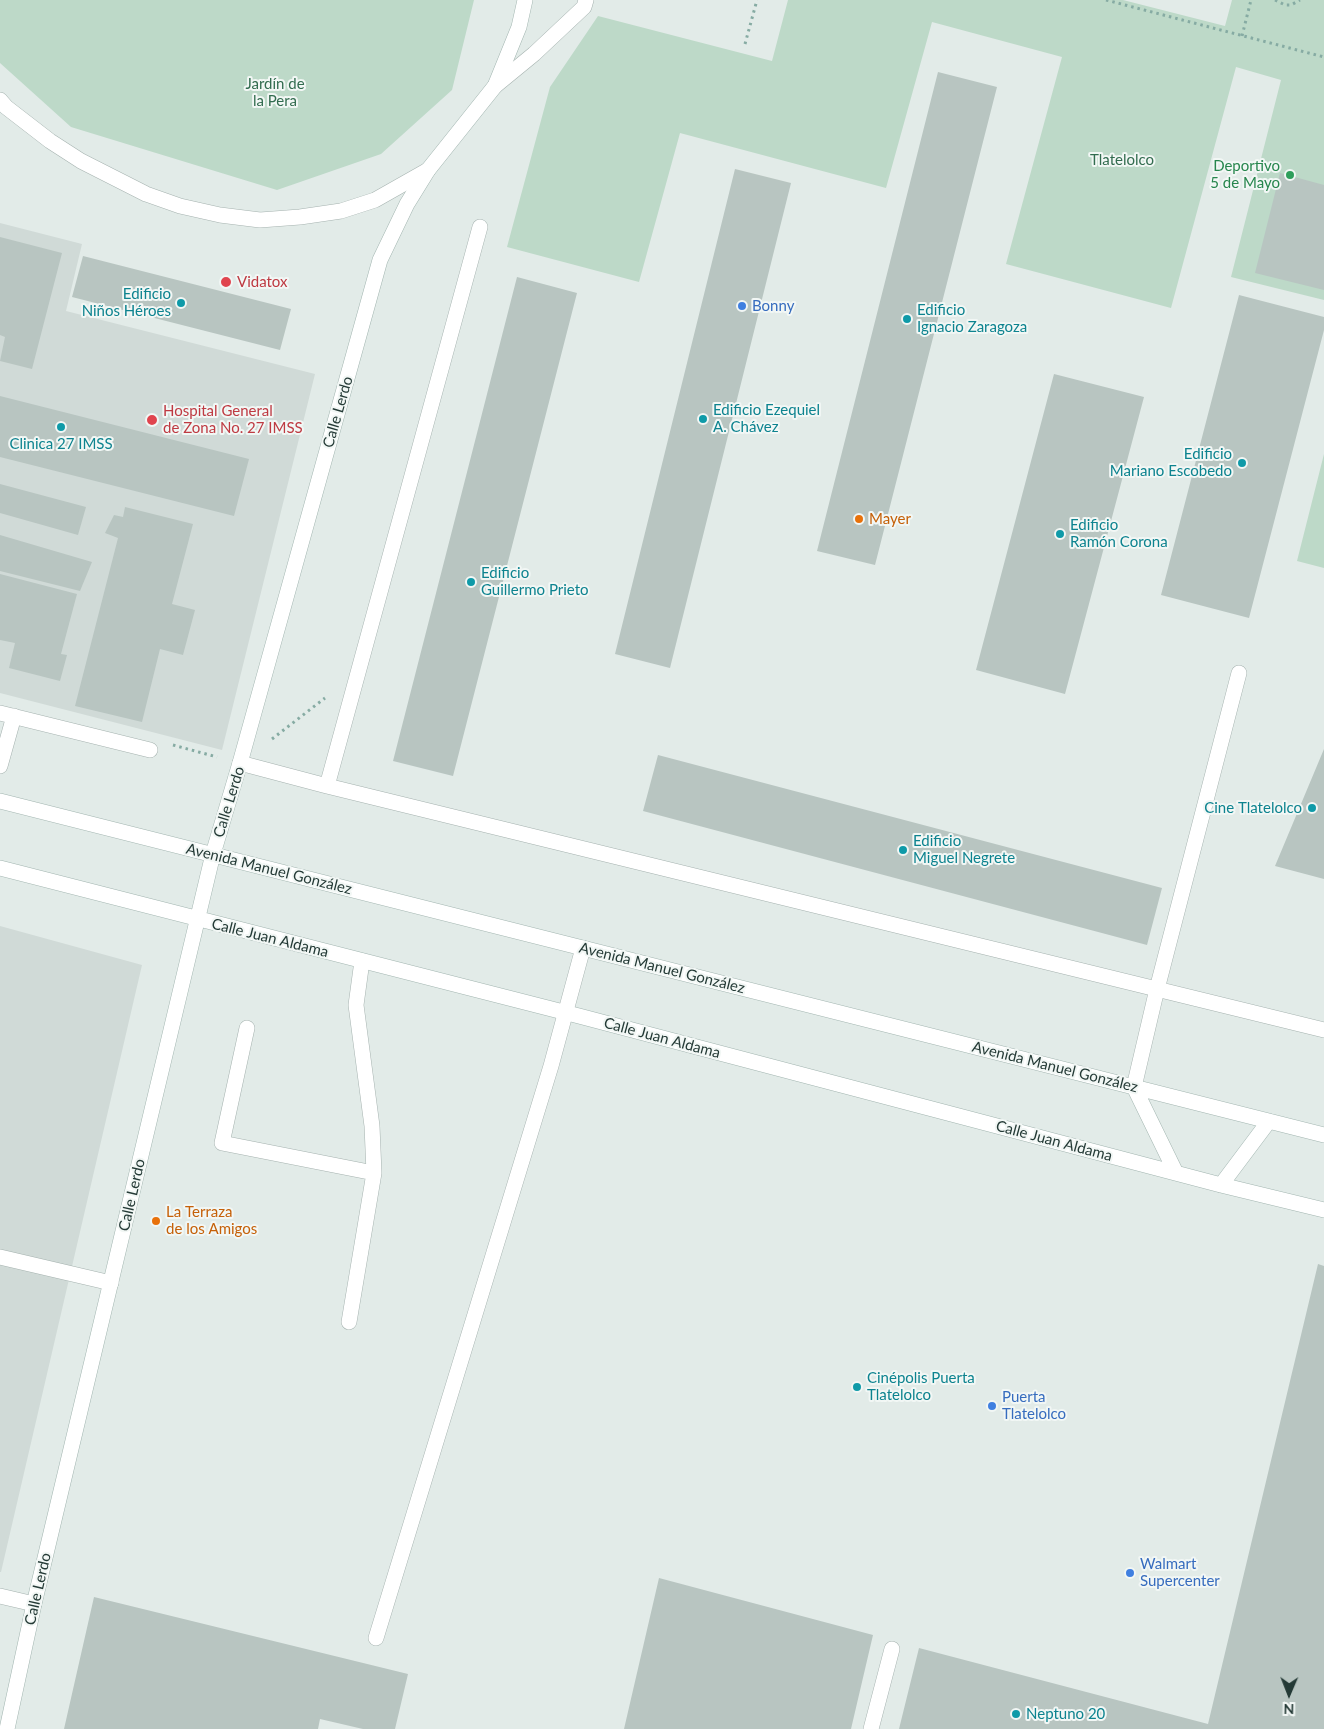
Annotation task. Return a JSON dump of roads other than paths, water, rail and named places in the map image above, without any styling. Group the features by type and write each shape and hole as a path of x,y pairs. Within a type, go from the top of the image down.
{"street":[{"name":"Calle Lerdo","path":"7,1729 34,1604 213,854 380,260 407,204 428,170 495,86 519,27 525,0"},
{"path":"495,86 534,54 577,14 584,7 586,0"},
{"path":"0,100 6,107 81,161 146,194 180,206 220,215 260,220 340,211 375,200 428,170"},
{"path":"327,786 480,227"},
{"path":"1176,1173 1134,1087 1157,989 1239,673"},
{"path":"0,766 7,715 150,750"},
{"path":"240,763 327,786 1324,1030"},
{"name":"Avenida Manuel González","path":"0,801 1324,1135"},
{"name":"Calle Juan Aldama","path":"0,868 566,1013 1221,1185 1324,1210"},
{"path":"376,1638 566,1013 583,948"},
{"path":"349,1322 374,1173 372,1126 356,1005 362,961"},
{"path":"247,1028 222,1143 374,1173"},
{"path":"1221,1185 1269,1121"},
{"path":"0,1257 111,1283"},
{"path":"0,1596 34,1604"},
{"path":"871,1729 892,1649"}],"place":[{"name":"Deportivo 5 de Mayo","path":"1290,175"},
{"name":"Vidatox","path":"226,282"},
{"name":"Edificio Niños Héroes","path":"181,303"},
{"name":"Bonny","path":"742,306"},
{"name":"Edificio Ignacio Zaragoza","path":"907,319"},
{"name":"Edificio Ezequiel A. Chávez","path":"703,419"},
{"name":"Hospital General de Zona No. 27 IMSS","path":"152,420"},
{"name":"Clinica 27 IMSS","path":"61,427"},
{"name":"Edificio Mariano Escobedo","path":"1242,463"},
{"name":"Mayer","path":"859,519"},
{"name":"Edificio Ramón Corona","path":"1060,534"},
{"name":"Edificio Guillermo Prieto","path":"471,582"},
{"name":"Cine Tlatelolco","path":"1312,808"},
{"name":"Edificio Miguel Negrete","path":"903,850"},
{"name":"La Terraza de los Amigos","path":"156,1221"},
{"name":"Cinépolis Puerta Tlatelolco","path":"857,1387"},
{"name":"Puerta Tlatelolco","path":"992,1406"},
{"name":"Walmart Supercenter","path":"1130,1573"},
{"name":"Neptuno 20","path":"1016,1714"}],"park label":[{"name":"Jardín de la Pera","path":"275,92"},
{"name":"Tlatelolco","path":"1122,160"}]}
